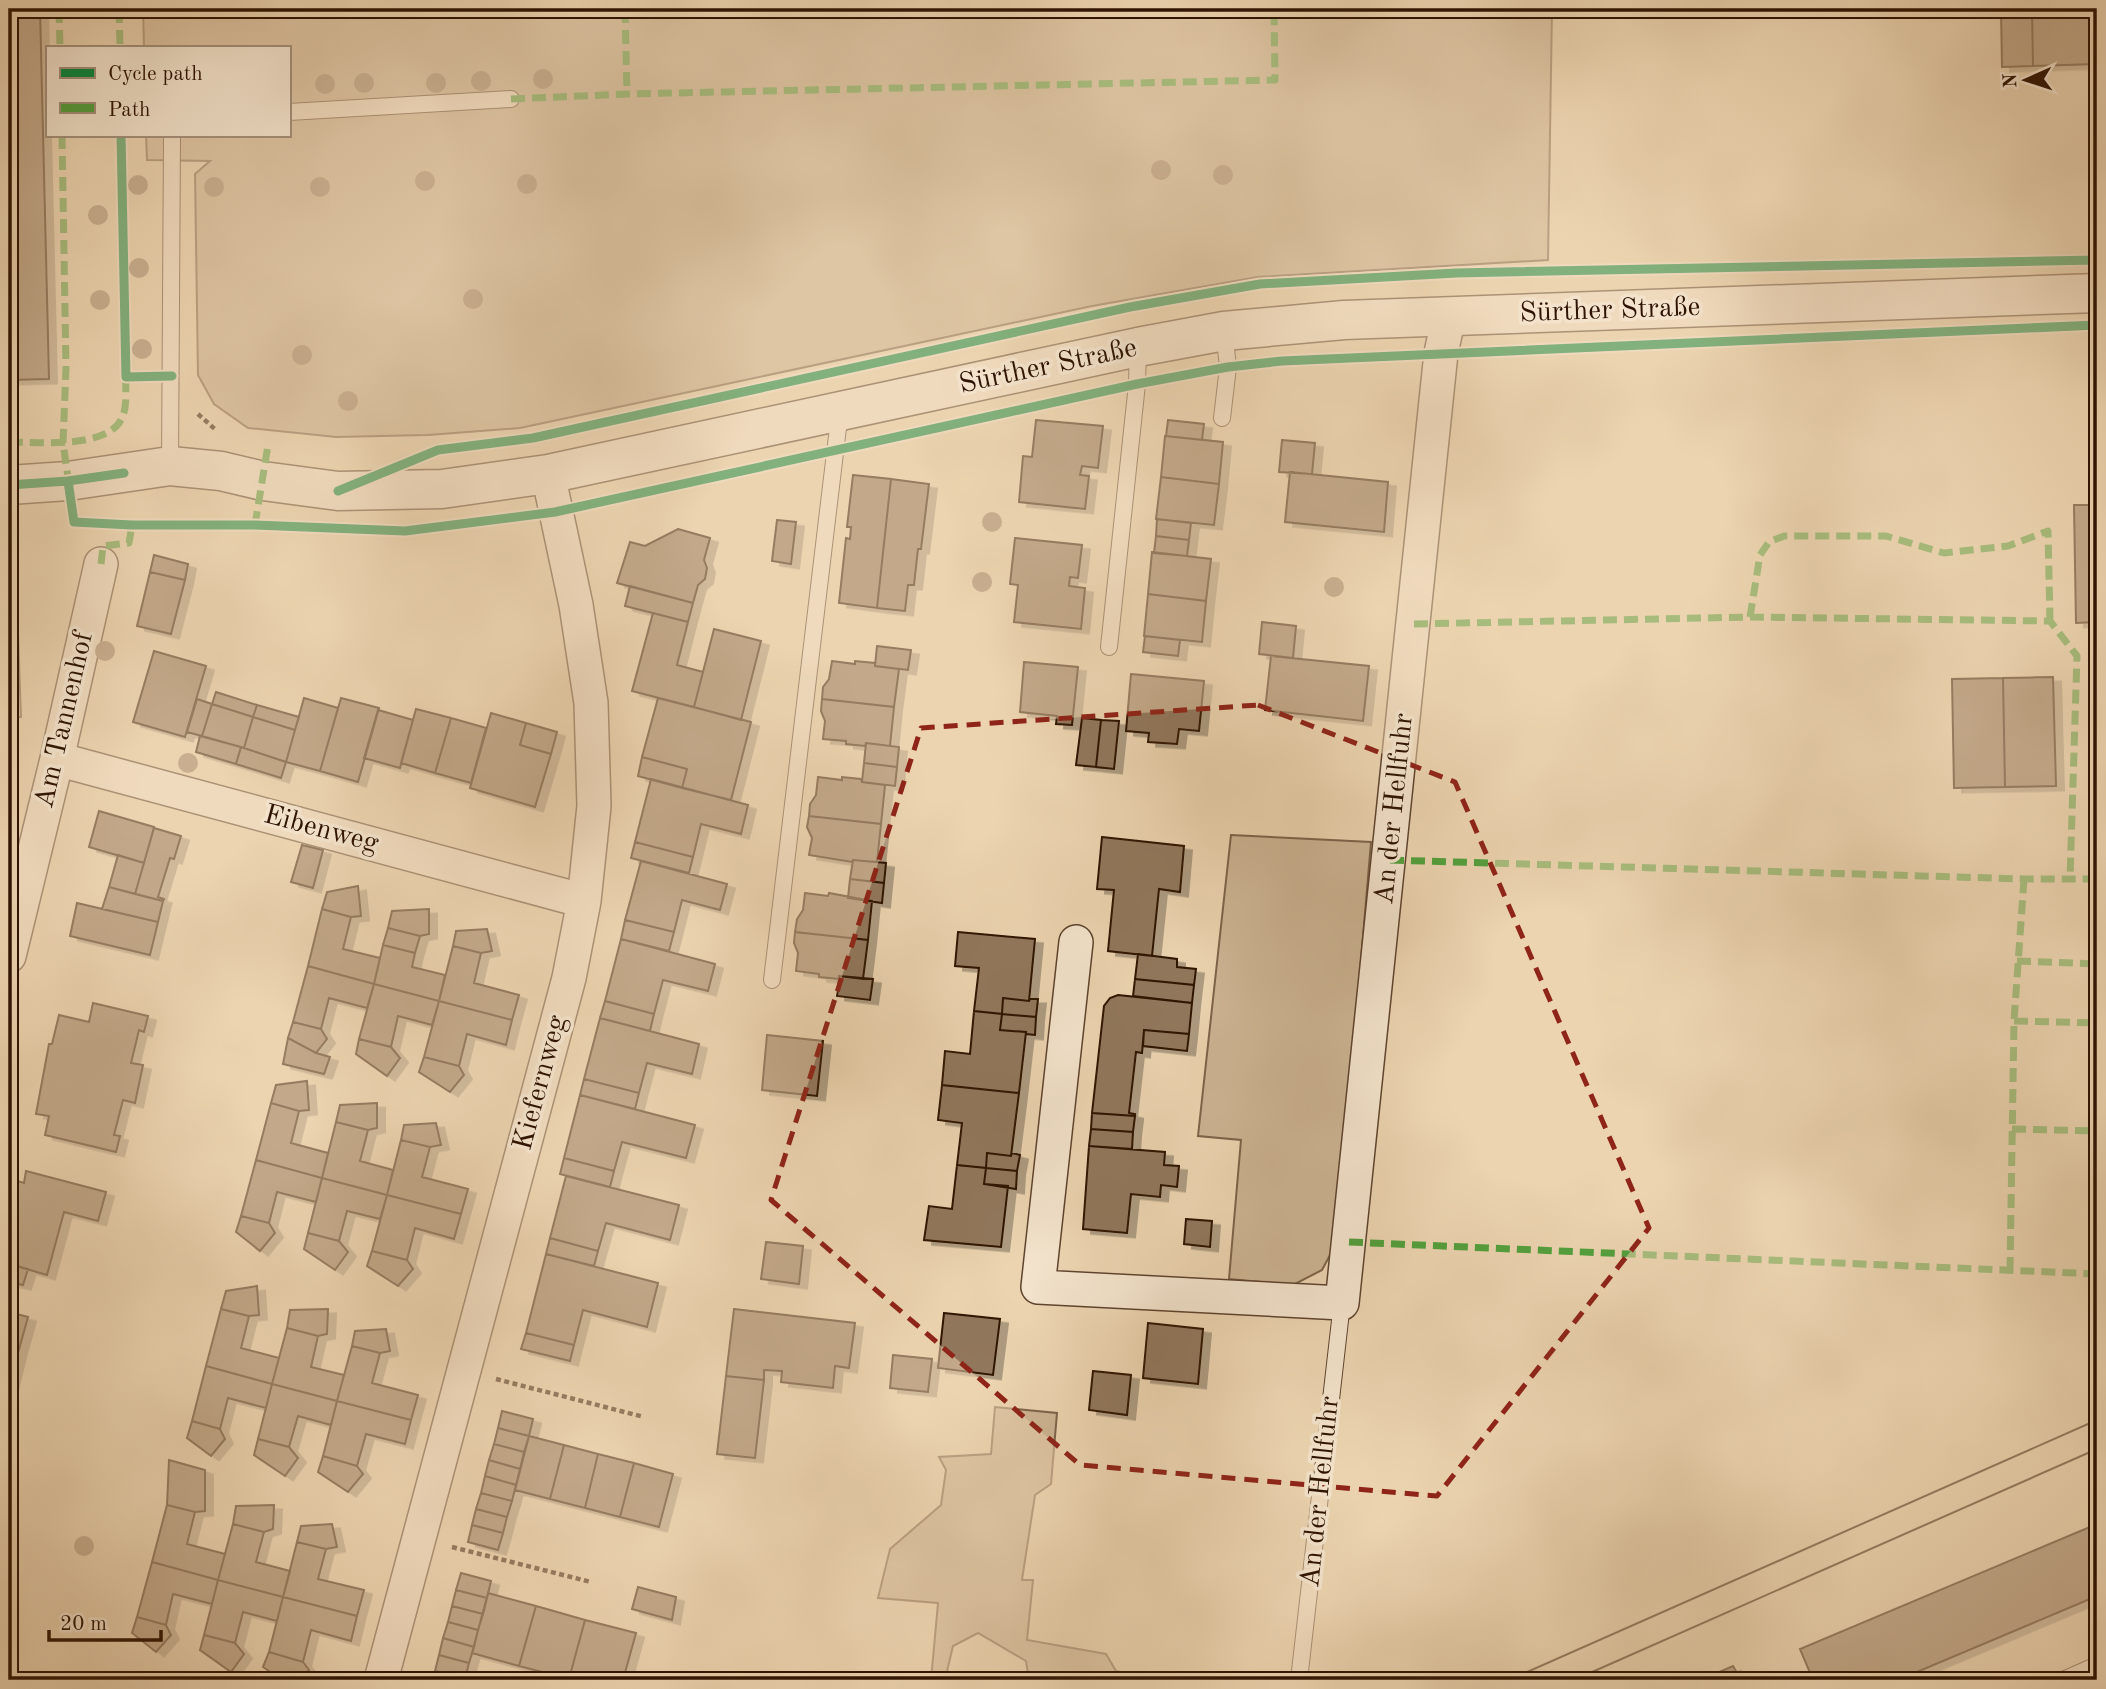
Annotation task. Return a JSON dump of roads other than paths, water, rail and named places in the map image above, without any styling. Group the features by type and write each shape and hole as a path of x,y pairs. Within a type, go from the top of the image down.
{"street":[{"name":"Sürther Straße","path":"9,485 68,481 170,466 221,471 263,481 338,491 442,489 548,474 1138,347 1224,331 1345,320 2097,293"},
{"name":"An der Hellfuhr","path":"1342,1303 1441,353 1449,316"},
{"name":"Kiefernweg","path":"381,1680 569,978 584,901 594,806 591,703 576,605 548,474"},
{"name":"Am Tannenhof","path":"9,956 101,564"},
{"name":"Eibenweg","path":"57,759 584,901"},
{"path":"1076,942 1038,1287 1342,1303"}],"lane":[{"path":"290,112 511,99"},
{"path":"170,466 172,136"},
{"path":"1222,418 1228,367 1224,331"},
{"path":"1109,647 1138,347"},
{"path":"772,980 840,411"},
{"name":"An der Hellfuhr","path":"1299,1680 1342,1303"},
{"path":"2063,1680 2097,1665"}],"tram line":[{"path":"1509,1680 2097,1420"},
{"path":"1574,1680 2097,1449"}]}
